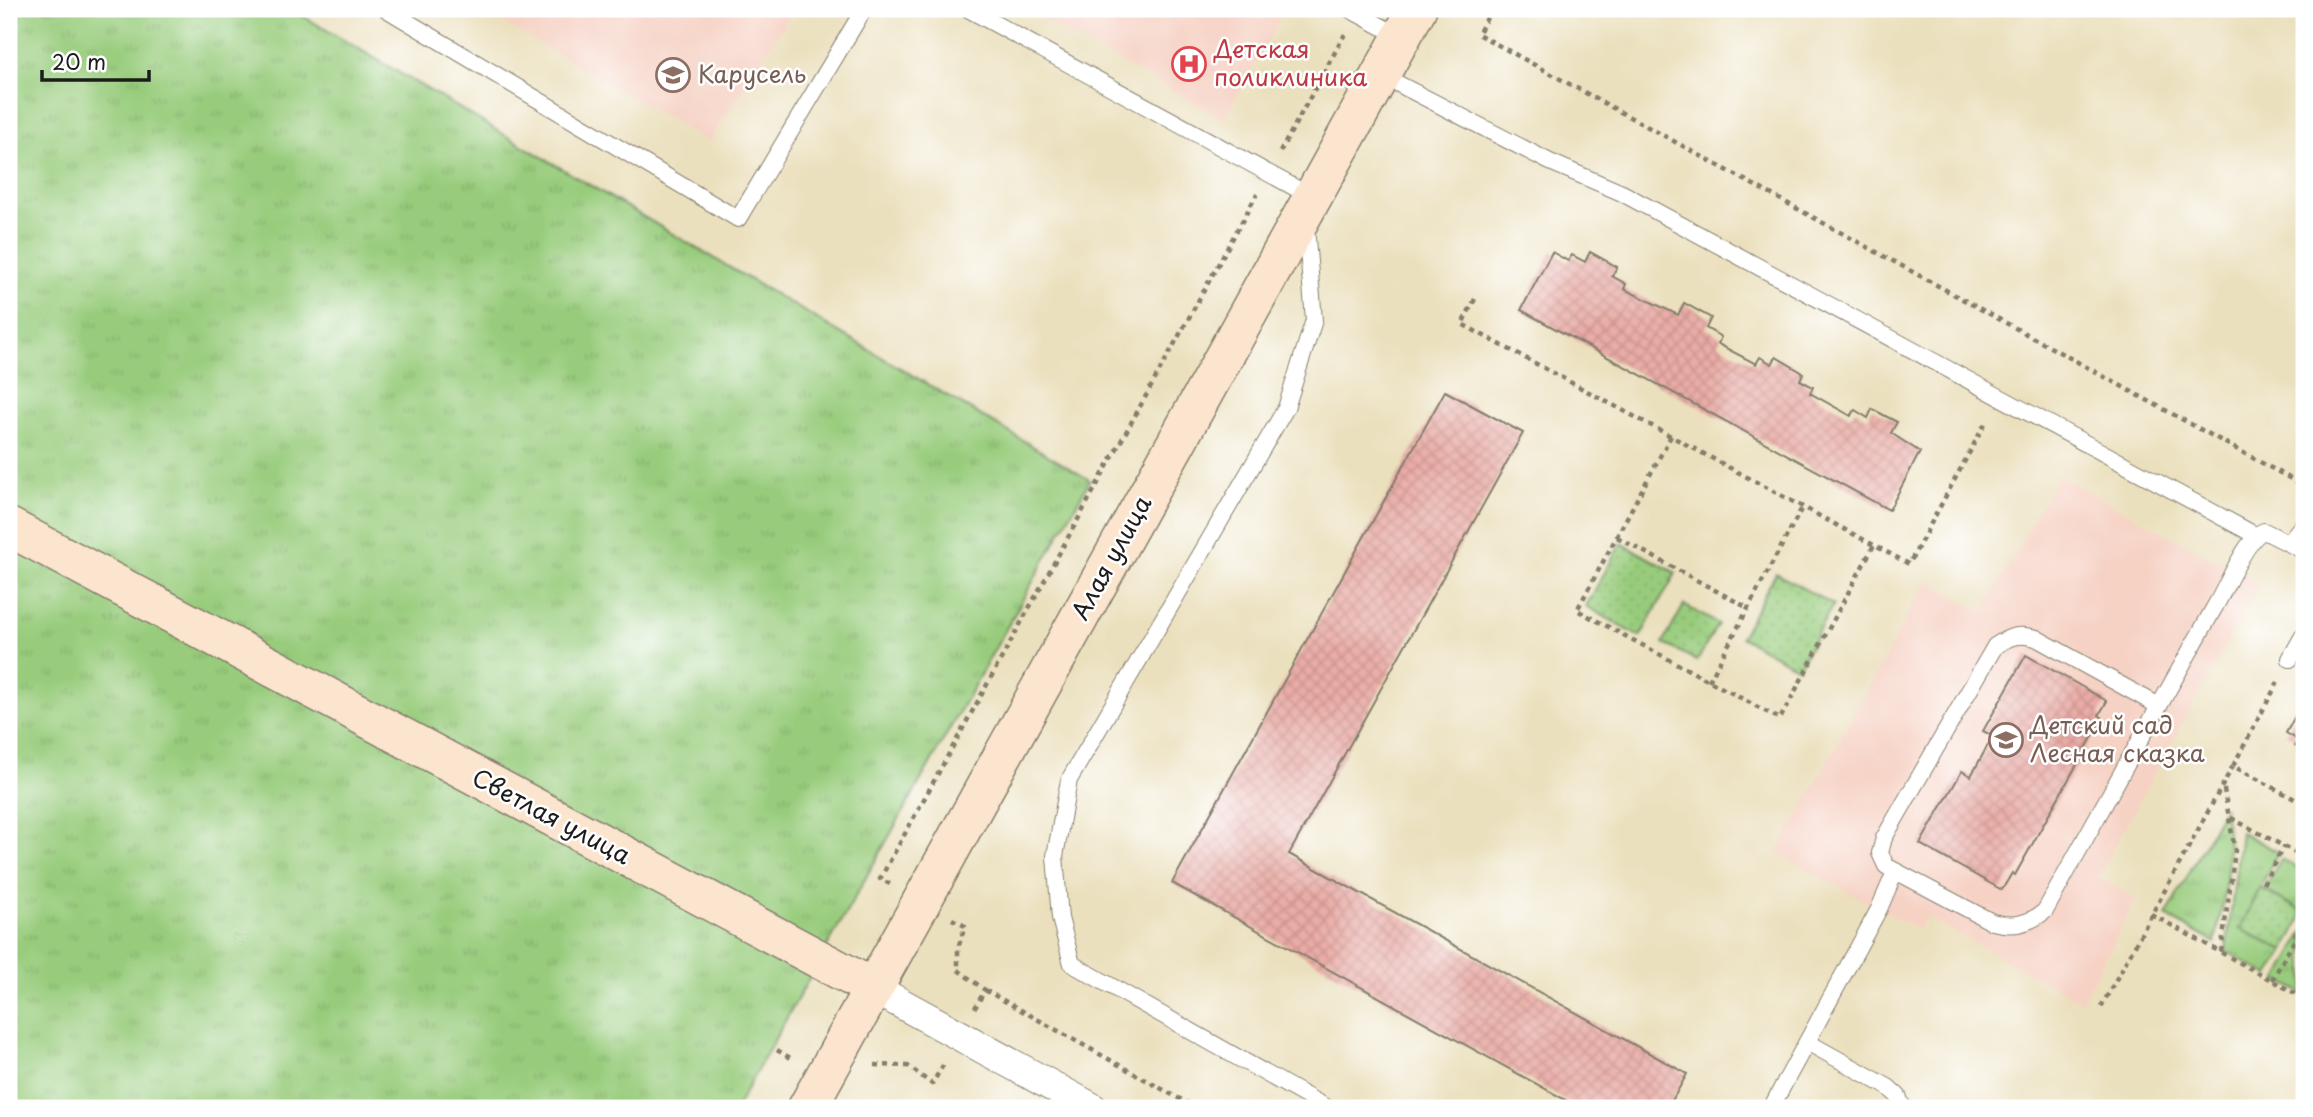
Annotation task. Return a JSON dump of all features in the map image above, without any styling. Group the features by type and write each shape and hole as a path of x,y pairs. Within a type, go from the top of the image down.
{"main road":[{"name":"Алая улица","path":"807,1108 1409,23"},
{"name":"Светлая улица","path":"9,527 873,988"}],"street":[{"name":"Светлая улица","path":"873,988 1092,1108"}],"lane":[{"path":"386,9 738,219 863,9"},
{"path":"968,9 1309,204 1314,320 1286,408 1069,780 1055,856 1060,918 1072,964 1327,1108"},
{"path":"1349,9 1409,23"},
{"path":"1380,74 1550,162 1622,193 2255,535"},
{"path":"2288,543 2304,523"},
{"path":"2159,706 2036,638 2022,634 2008,637 1995,646 1884,838 1880,853 1886,866 1992,922 2011,926 2032,921 2045,911 2255,535 2264,531 2304,551"},
{"path":"2290,659 2304,634"},
{"path":"1771,1108 1879,909 1895,872"},
{"path":"1807,1042 1888,1087 1898,1096 1903,1108"}],"path":[{"path":"1492,9 1478,34 2304,486"},
{"path":"1475,299 1462,324 1909,564 1999,396"},
{"path":"1671,436 1577,610 1709,681 1780,719 1874,545"},
{"path":"1709,681 1803,506"},
{"path":"1617,537 1748,608"},
{"path":"2101,1007 2290,659"},
{"path":"2233,766 2304,804"},
{"path":"2221,952 2235,851 2231,818 2222,783"},
{"path":"2231,818 2304,857"},
{"path":"2263,884 2284,846"},
{"path":"2151,914 2304,998"},
{"path":"2272,980 2304,923"},
{"path":"985,990 1196,1108"}],"shaded area":[{"name":"Карусель","path":"480,9 794,9 709,142"},
{"name":"Детская поликлиника","path":"1023,9 1286,9 1224,119"},
{"name":"Детский сад Лесная сказка","path":"2058,475 2259,584 2098,877 2137,899 2082,1002 1926,917 1918,930 1777,853 1927,581 1983,612"}],"green space":[{"path":"9,9 291,9 1090,480 736,1108 9,1108"},
{"path":"1621,543 1676,573 1640,637 1586,606"},
{"path":"1776,573 1833,605 1798,668 1741,637"},
{"path":"1684,605 1718,624 1697,661 1663,643"},
{"path":"2224,808 2228,860 2215,943 2166,916"},
{"path":"2241,832 2278,852 2240,929 2285,950 2269,976 2226,951"},
{"path":"2281,859 2304,872 2304,912 2264,890"},
{"path":"2260,888 2304,912 2285,950 2240,929"},
{"path":"2304,931 2304,994 2278,980"}],"building":[{"path":"1552,252 1568,261 1572,255 1585,262 1590,252 1617,267 1612,276 1626,284 1624,289 1678,315 1684,303 1711,318 1706,328 1721,337 1718,344 1756,364 1760,357 1772,364 1776,357 1803,373 1800,380 1813,387 1810,393 1851,416 1855,410 1868,418 1872,409 1897,422 1891,433 1920,452 1889,510 1521,310"},
{"path":"1445,391 1523,433 1289,854 1687,1074 1668,1108 1580,1108 1172,883"},
{"path":"2026,655 2107,701 2099,715 2103,718 2015,875 2012,873 2002,890 1920,844 1962,771 1971,776 1993,736 1983,731"},
{"path":"2304,700 2304,751 2295,746 2298,740 2286,733"}],"place":[{"name":"Детская поликлиника","path":"1189,64"},
{"name":"Карусель","path":"673,75"},
{"name":"Детский сад Лесная сказка","path":"2006,740"}]}
